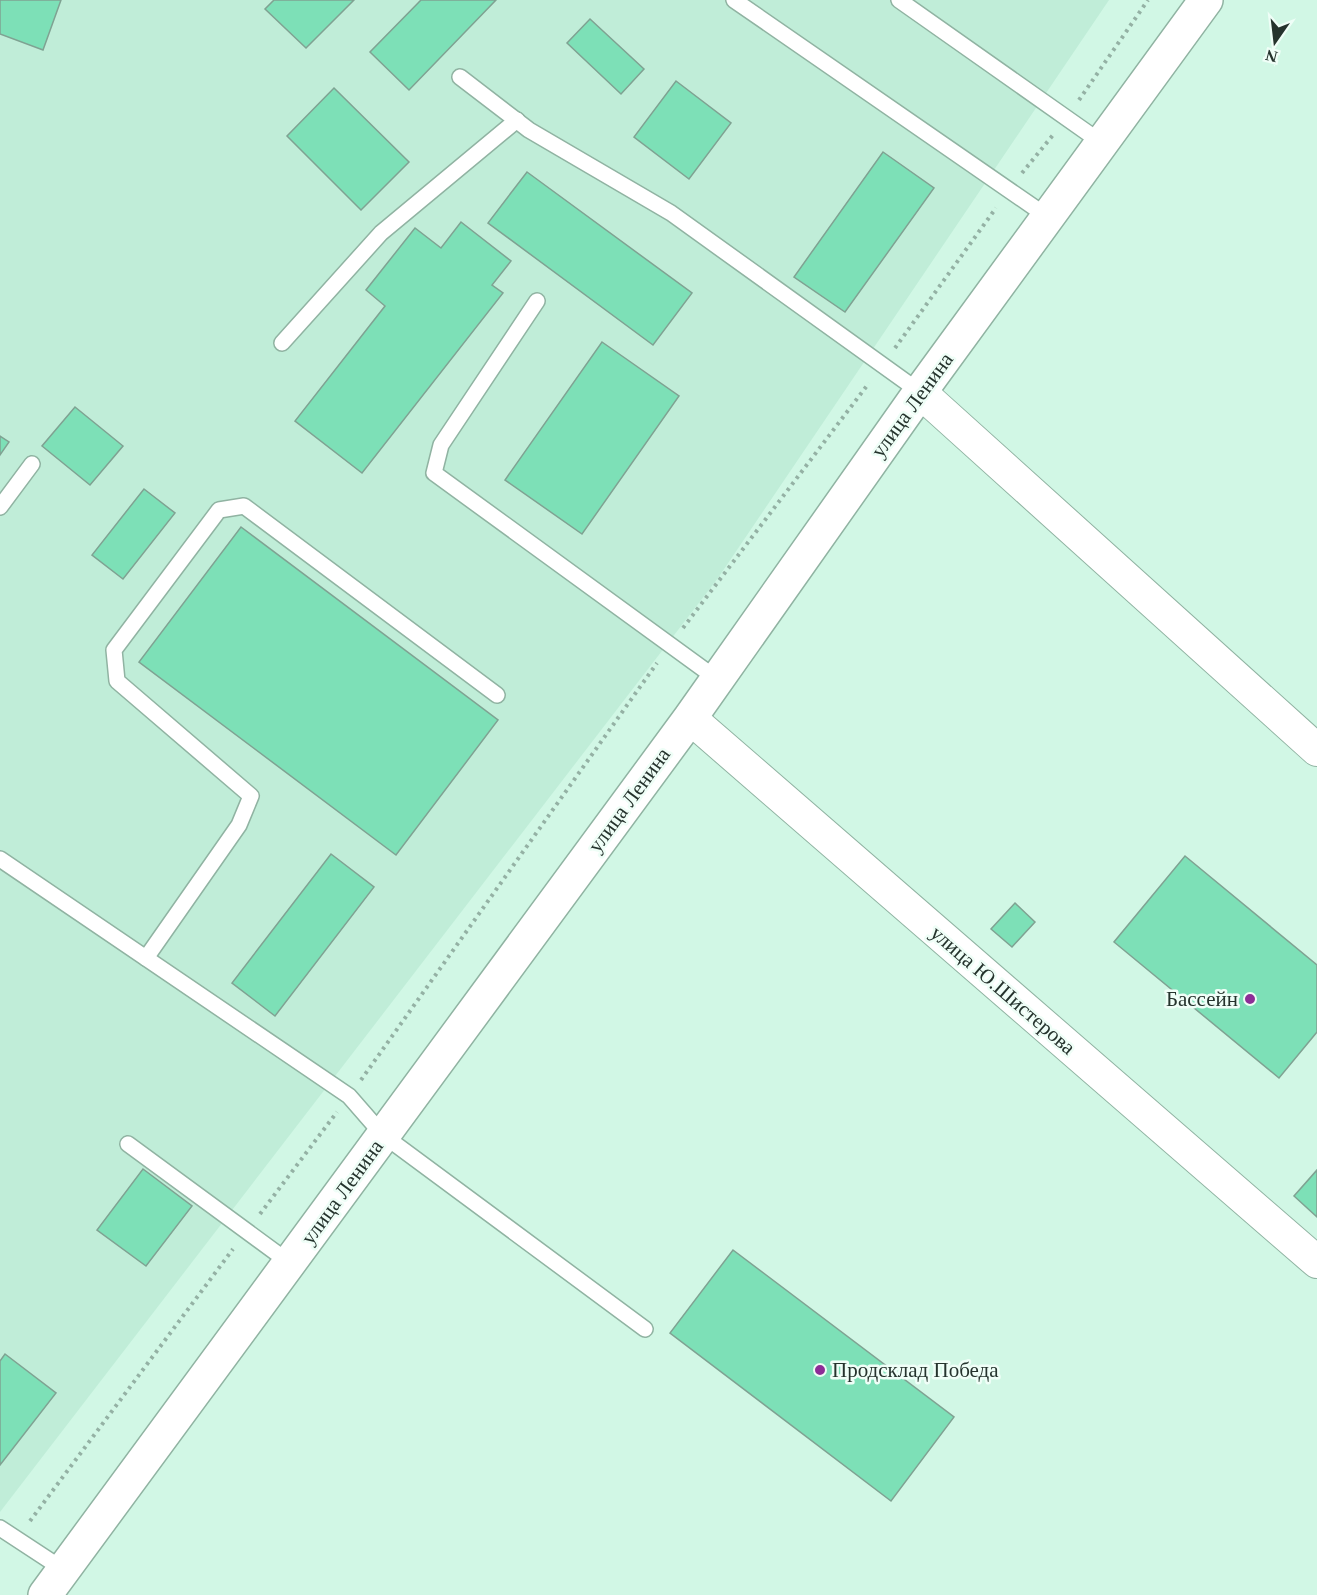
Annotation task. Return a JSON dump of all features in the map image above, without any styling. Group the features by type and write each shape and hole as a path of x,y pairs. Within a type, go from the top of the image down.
{"main road":[{"name":"улица Ленина","path":"55,1582 690,718 920,392 1206,0"}],"street":[{"path":"920,392 1317,750"},
{"name":"улица Ю.Шистерова","path":"690,718 1317,1262"}],"lane":[{"path":"734,0 1048,217"},
{"path":"899,0 1102,143"},
{"path":"460,77 529,130 671,213 920,392"},
{"path":"282,343 381,233 517,120"},
{"path":"537,301 441,445 435,473 717,679"},
{"path":"0,507 32,464"},
{"path":"146,958 239,825 251,795 117,681 114,650 219,510 244,506 497,695"},
{"path":"0,859 350,1096 383,1135 645,1329"},
{"path":"128,1144 290,1263"},
{"path":"0,1528 16,1539 55,1582"}],"path":[{"path":"16,1539 350,1096 670,645 882,366 1008,190 1066,118 1148,0"}],"shaded area":[{"path":"0,0 1109,0 718,578 0,1512"}],"building":[{"path":"0,0 61,0 43,50 0,34"},
{"path":"274,0 354,0 306,48 265,9"},
{"path":"421,0 496,0 409,90 370,52"},
{"path":"590,19 644,69 621,94 567,43"},
{"path":"676,81 731,123 689,179 634,137"},
{"path":"334,88 409,162 361,210 287,136"},
{"path":"883,152 934,188 845,312 794,277"},
{"path":"527,172 692,293 653,345 488,223"},
{"path":"461,222 511,261 492,285 503,293 362,473 295,421 385,306 366,290 415,228 441,248"},
{"path":"602,342 679,396 582,534 505,480"},
{"path":"75,407 123,446 90,485 42,446"},
{"path":"0,436 9,442 0,455"},
{"path":"144,489 175,513 123,579 92,555"},
{"path":"241,527 498,720 396,855 139,662"},
{"path":"331,854 374,887 275,1016 232,983"},
{"name":"Бассейн","path":"1185,856 1317,965 1317,1032 1279,1078 1114,942"},
{"path":"1015,903 1035,922 1012,947 991,929"},
{"path":"143,1169 192,1206 146,1266 97,1230"},
{"path":"1317,1170 1317,1217 1294,1196"},
{"path":"733,1250 954,1417 891,1501 670,1333"},
{"path":"5,1354 56,1393 0,1465 0,1361"}],"place":[{"name":"Бассейн","path":"1250,999"},
{"name":"Продсклад Победа","path":"820,1370"}]}
